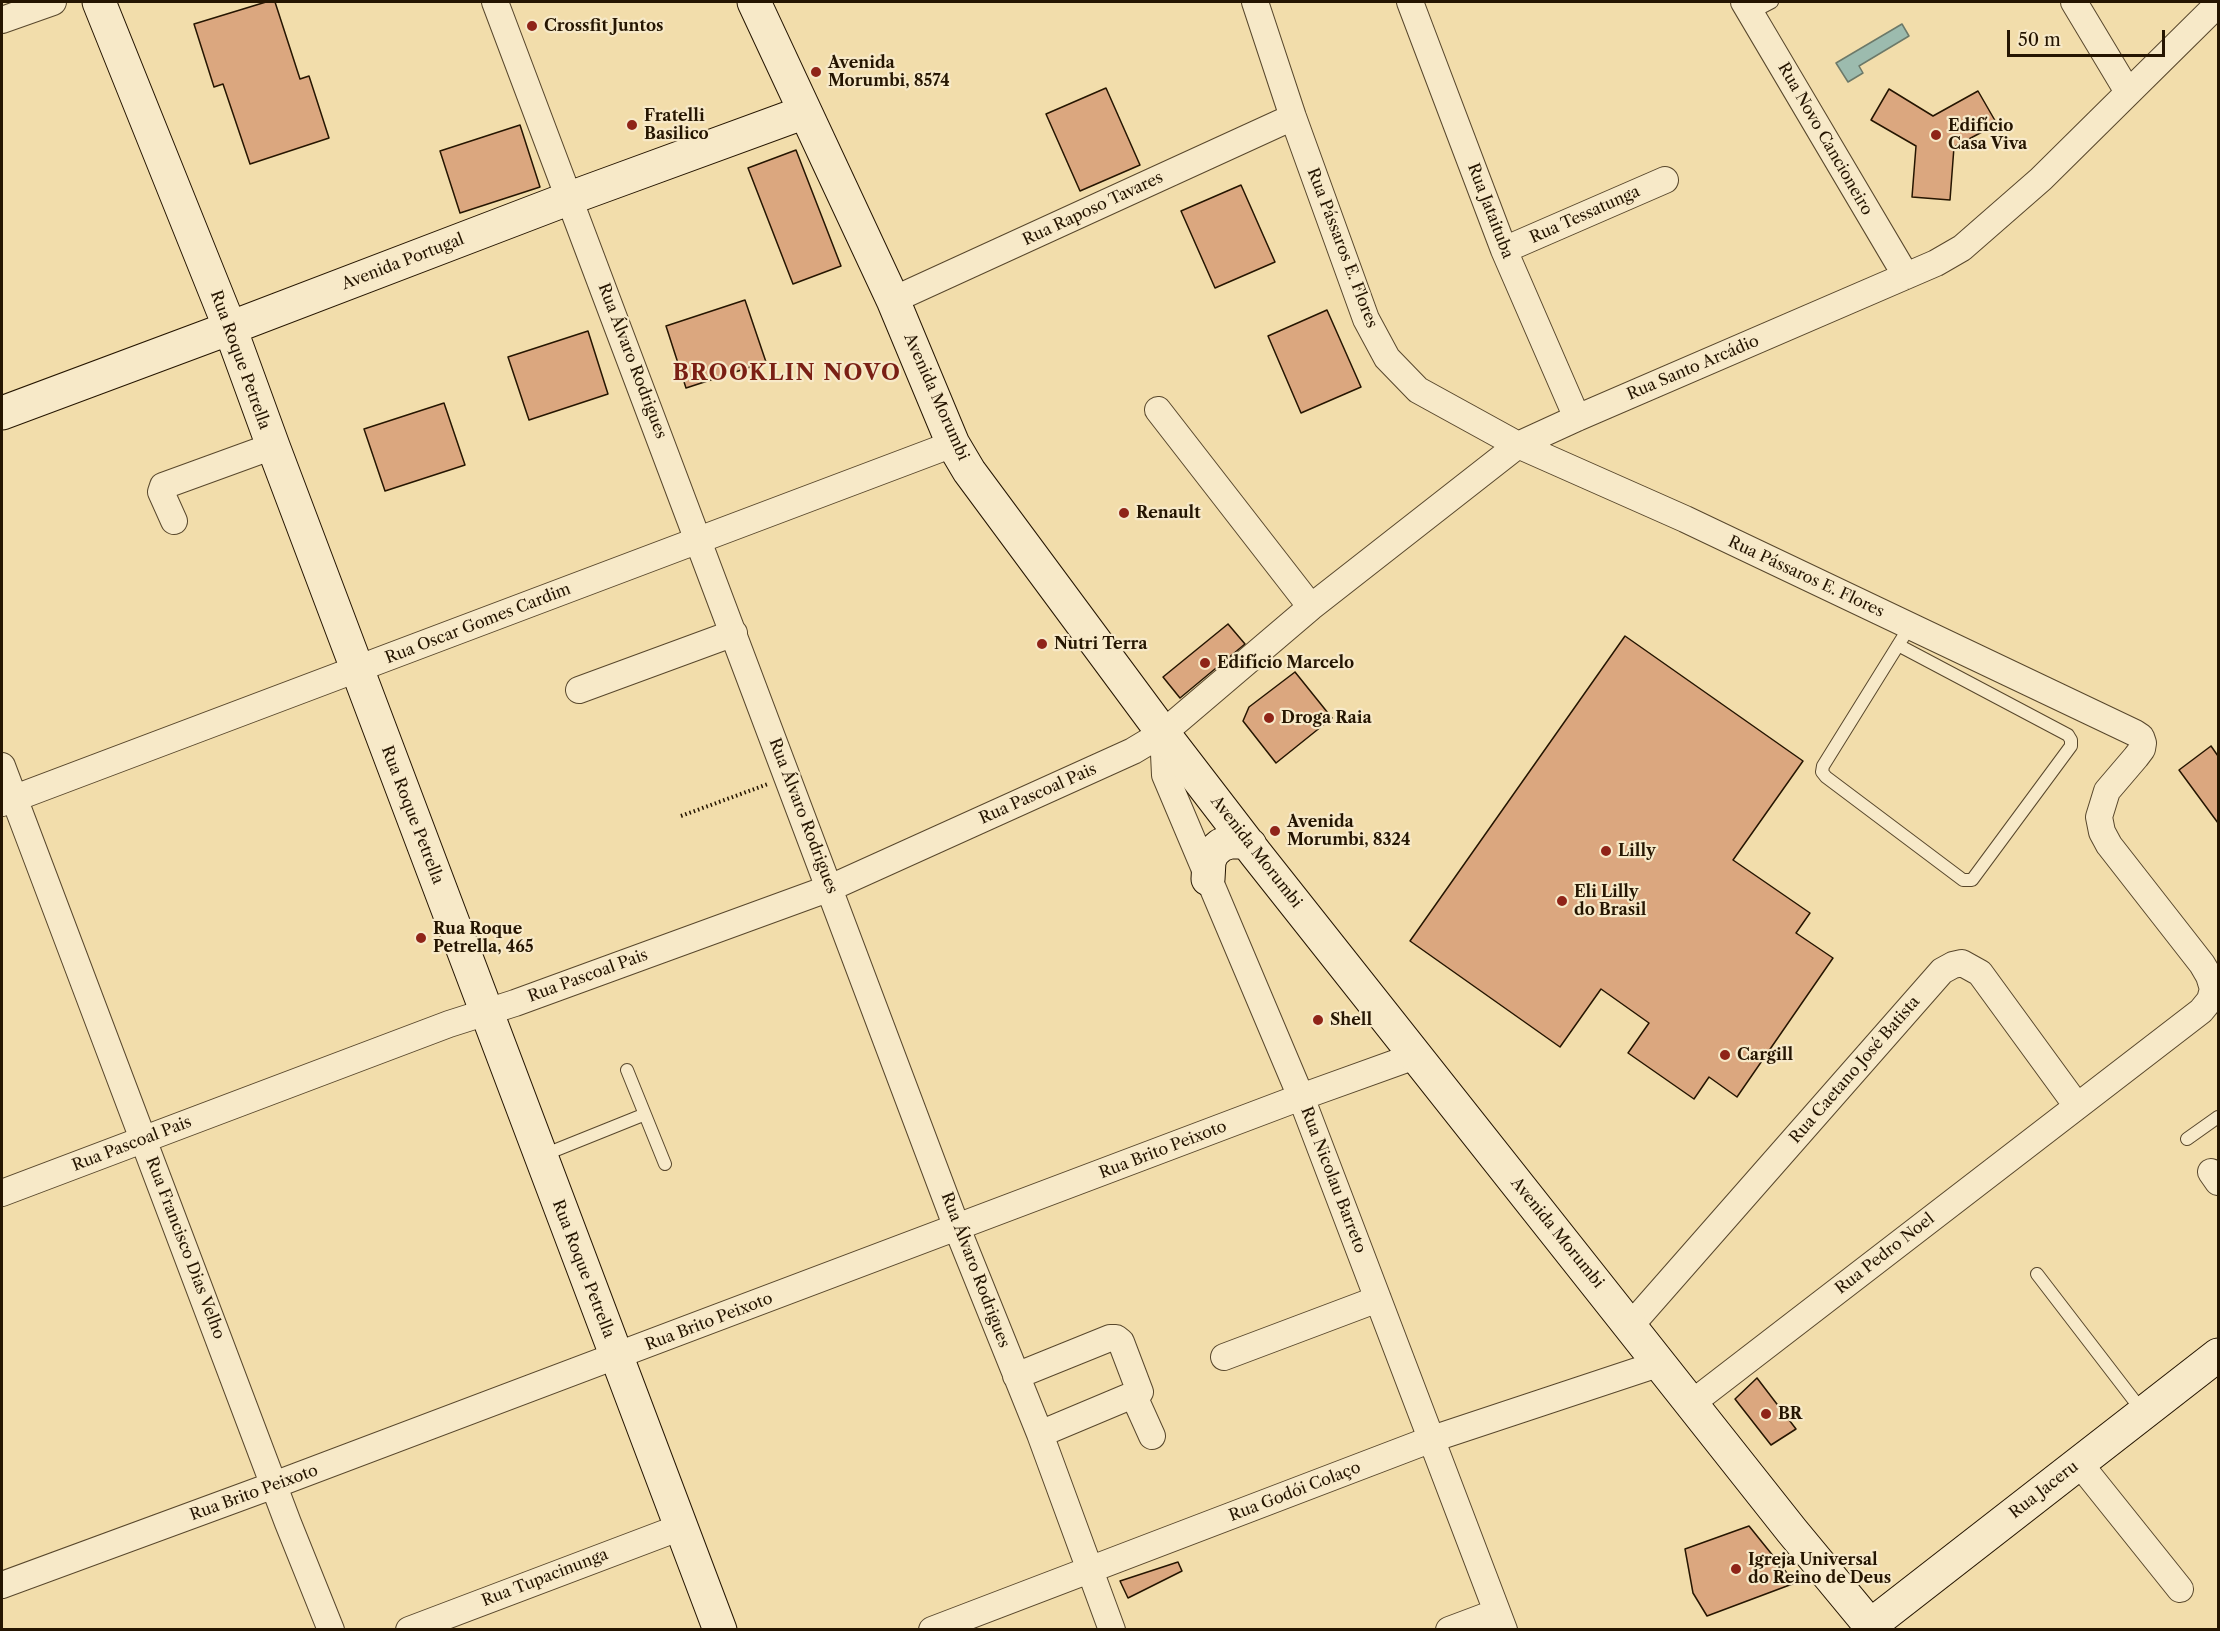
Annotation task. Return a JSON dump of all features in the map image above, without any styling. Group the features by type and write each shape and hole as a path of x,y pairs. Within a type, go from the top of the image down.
{"street":[{"path":"2,20 53,2"},
{"name":"Rua Roque Petrella","path":"99,2 230,328 720,1629"},
{"name":"Rua Álvaro Rodrigues","path":"495,2 957,1228 1040,1434 1112,1629"},
{"name":"Avenida Morumbi","path":"754,2 893,300 953,444 969,471 1162,733 1792,1531 1873,1627"},
{"name":"Rua Pássaros E. Flores","path":"1255,2 1293,117 1366,319 1387,358 1418,390 1518,445 1684,519 1904,635 2140,737 2143,743 2142,748 2107,791 2099,817 2102,832 2109,845 2202,964 2213,989 2210,1000 2201,1011 2077,1106"},
{"name":"Rua Jataituba","path":"1410,2 1504,250 1577,418"},
{"path":"2074,2 2128,92"},
{"name":"Rua Santo Arcádio","path":"1162,733 1311,607 1518,445 1936,263 1962,248 2041,179 2218,3"},
{"name":"Rua Novo Cancioneiro","path":"1756,6 1906,276"},
{"name":"Avenida Portugal","path":"2,413 570,198 805,112"},
{"name":"Rua Raposo Tavares","path":"893,300 1293,117"},
{"name":"Rua Tessatunga","path":"1504,250 1665,180"},
{"path":"1158,410 1311,607"},
{"name":"Rua Oscar Gomes Cardim","path":"8,800 953,444"},
{"path":"174,521 161,492 163,486 273,446"},
{"path":"579,690 734,633"},
{"name":"Rua Nicolau Barreto","path":"1162,733 1165,775 1301,1097 1500,1621"},
{"name":"Rua Pascoal Pais","path":"2,1193 438,1028 830,888 1133,751 1162,733"},
{"name":"Rua Francisco Dias Velho","path":"2,766 8,800 144,1139 274,1485 331,1629"},
{"path":"1208,879 1209,861 1213,852 1221,845 1240,842 1250,845"},
{"name":"Rua Caetano José Batista","path":"1631,1325 1942,971 1953,965 1962,963 1980,973 2077,1106"},
{"name":"Rua Brito Peixoto","path":"2,1585 1415,1056"},
{"name":"Rua Pedro Noel","path":"1692,1402 2077,1106"},
{"path":"1224,1357 1378,1299"},
{"path":"1016,1376 1116,1338 1121,1342 1141,1390 1134,1396 1040,1434"},
{"name":"Rua Jaceru","path":"1873,1627 2218,1355"},
{"name":"Rua Godói Colaço","path":"932,1629 1432,1439 1661,1363"},
{"path":"1134,1396 1152,1436"},
{"path":"2079,1463 2180,1589"},
{"name":"Rua Tupacinunga","path":"409,1629 681,1527"},
{"path":"1449,1629 1500,1621"}],"lane":[{"path":"1904,635 2068,735 2071,740 2071,746 1972,880 1963,880 1822,772 1823,766 1904,635"},
{"path":"627,1070 664,1164"},
{"path":"540,1156 643,1115"},
{"path":"2187,1139 2218,1117"},
{"path":"2037,1274 2144,1413"}],"path":[{"path":"681,816 788,776"}],"shaded area":[{"path":"1902,24 1909,36 1859,66 1863,73 1848,82 1836,63"}],"building":[{"path":"266,2 275,2 300,79 309,76 329,138 250,164 223,84 214,87 194,24"},
{"path":"1106,88 1140,165 1080,191 1046,114"},
{"name":"Edifício Casa Viva","path":"1889,89 1933,116 1978,91 1997,124 1954,147 1950,200 1912,197 1916,146 1871,120"},
{"path":"520,125 540,187 460,213 440,151"},
{"path":"796,150 841,266 793,284 748,168"},
{"path":"1241,185 1275,262 1215,288 1181,211"},
{"path":"745,300 766,362 686,388 666,326"},
{"path":"1327,310 1361,387 1301,413 1268,336"},
{"path":"588,331 608,394 529,420 508,357"},
{"path":"444,403 465,465 385,491 364,429"},
{"name":"Edifício Marcelo","path":"1228,624 1245,644 1180,698 1163,677"},
{"name":"Lilly","path":"1625,636 1803,761 1733,860 1810,913 1796,933 1833,958 1737,1097 1709,1077 1694,1099 1628,1053 1649,1023 1601,989 1560,1047 1410,941"},
{"path":"1295,672 1332,718 1276,763 1243,721 1249,707"},
{"path":"2211,746 2218,756 2218,823 2179,770"},
{"name":"BR","path":"1757,1378 1796,1429 1771,1445 1735,1399"},
{"name":"Igreja Universal do Reino de Deus","path":"1749,1526 1795,1583 1707,1616 1693,1593 1685,1549"},
{"path":"1178,1562 1182,1571 1128,1598 1120,1581"}],"place":[{"name":"Crossfit Juntos","path":"532,26"},
{"name":"Avenida Morumbi, 8574","path":"816,72"},
{"name":"Fratelli Basilico","path":"632,125"},
{"name":"Edifício Casa Viva","path":"1936,135"},
{"name":"Renault","path":"1124,513"},
{"name":"Nutri Terra","path":"1042,644"},
{"name":"Edifício Marcelo","path":"1205,663"},
{"name":"Droga Raia","path":"1269,718"},
{"name":"Avenida Morumbi, 8324","path":"1275,831"},
{"name":"Lilly","path":"1606,851"},
{"name":"Eli Lilly do Brasil","path":"1562,901"},
{"name":"Rua Roque Petrella, 465","path":"421,938"},
{"name":"Shell","path":"1318,1020"},
{"name":"Cargill","path":"1725,1055"},
{"name":"BR","path":"1766,1414"},
{"name":"Igreja Universal do Reino de Deus","path":"1736,1569"}],"district":[{"name":"BROOKLIN NOVO","path":"787,374"}]}
